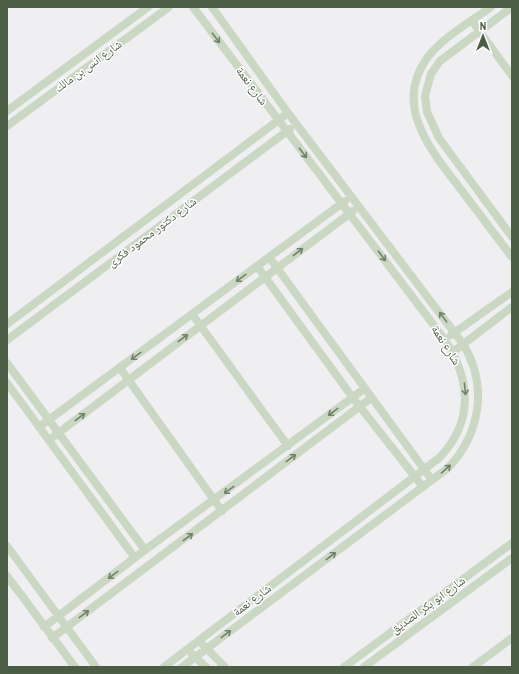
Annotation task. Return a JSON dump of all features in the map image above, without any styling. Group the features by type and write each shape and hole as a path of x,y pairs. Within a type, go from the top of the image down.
{"street":[{"name":"شارع انس بن مالك","path":"7,111 148,7"},
{"name":"شارع انس بن مالك","path":"7,126 168,7"},
{"name":"شارع نعمة","path":"164,667 439,458 452,443 463,417 465,388 460,369 445,340 193,7"},
{"name":"شارع نعمة","path":"182,667 448,468 461,453 470,436 477,416 478,383 472,361 463,344 296,124 212,7"},
{"path":"491,7 438,46 427,59 416,83 415,109 422,132 429,146 512,257"},
{"path":"512,7 446,55 435,67 426,88 425,103 434,130 444,146 512,237"},
{"path":"472,21 512,76"},
{"path":"21,101 28,110"},
{"name":"شارع دكتور محمود فكرى","path":"7,324 288,113"},
{"name":"شارع دكتور محمود فكرى","path":"7,340 296,124"},
{"path":"39,427 351,197"},
{"path":"48,440 358,207"},
{"path":"269,257 432,480"},
{"path":"257,266 353,398 423,487"},
{"path":"73,273 82,284"},
{"path":"445,340 512,292"},
{"path":"452,352 512,307"},
{"path":"192,314 288,446"},
{"path":"7,363 145,550"},
{"path":"120,368 222,511"},
{"path":"7,383 135,558"},
{"path":"44,627 145,550 364,389"},
{"path":"52,638 371,398"},
{"name":"شارع ابو بكر الصديق","path":"344,667 512,543"},
{"path":"7,546 96,667"},
{"name":"شارع ابو بكر الصديق","path":"364,667 512,558"},
{"path":"7,576 75,667"},
{"path":"473,667 512,638"},
{"path":"198,641 225,667"},
{"path":"187,649 206,667"}]}
